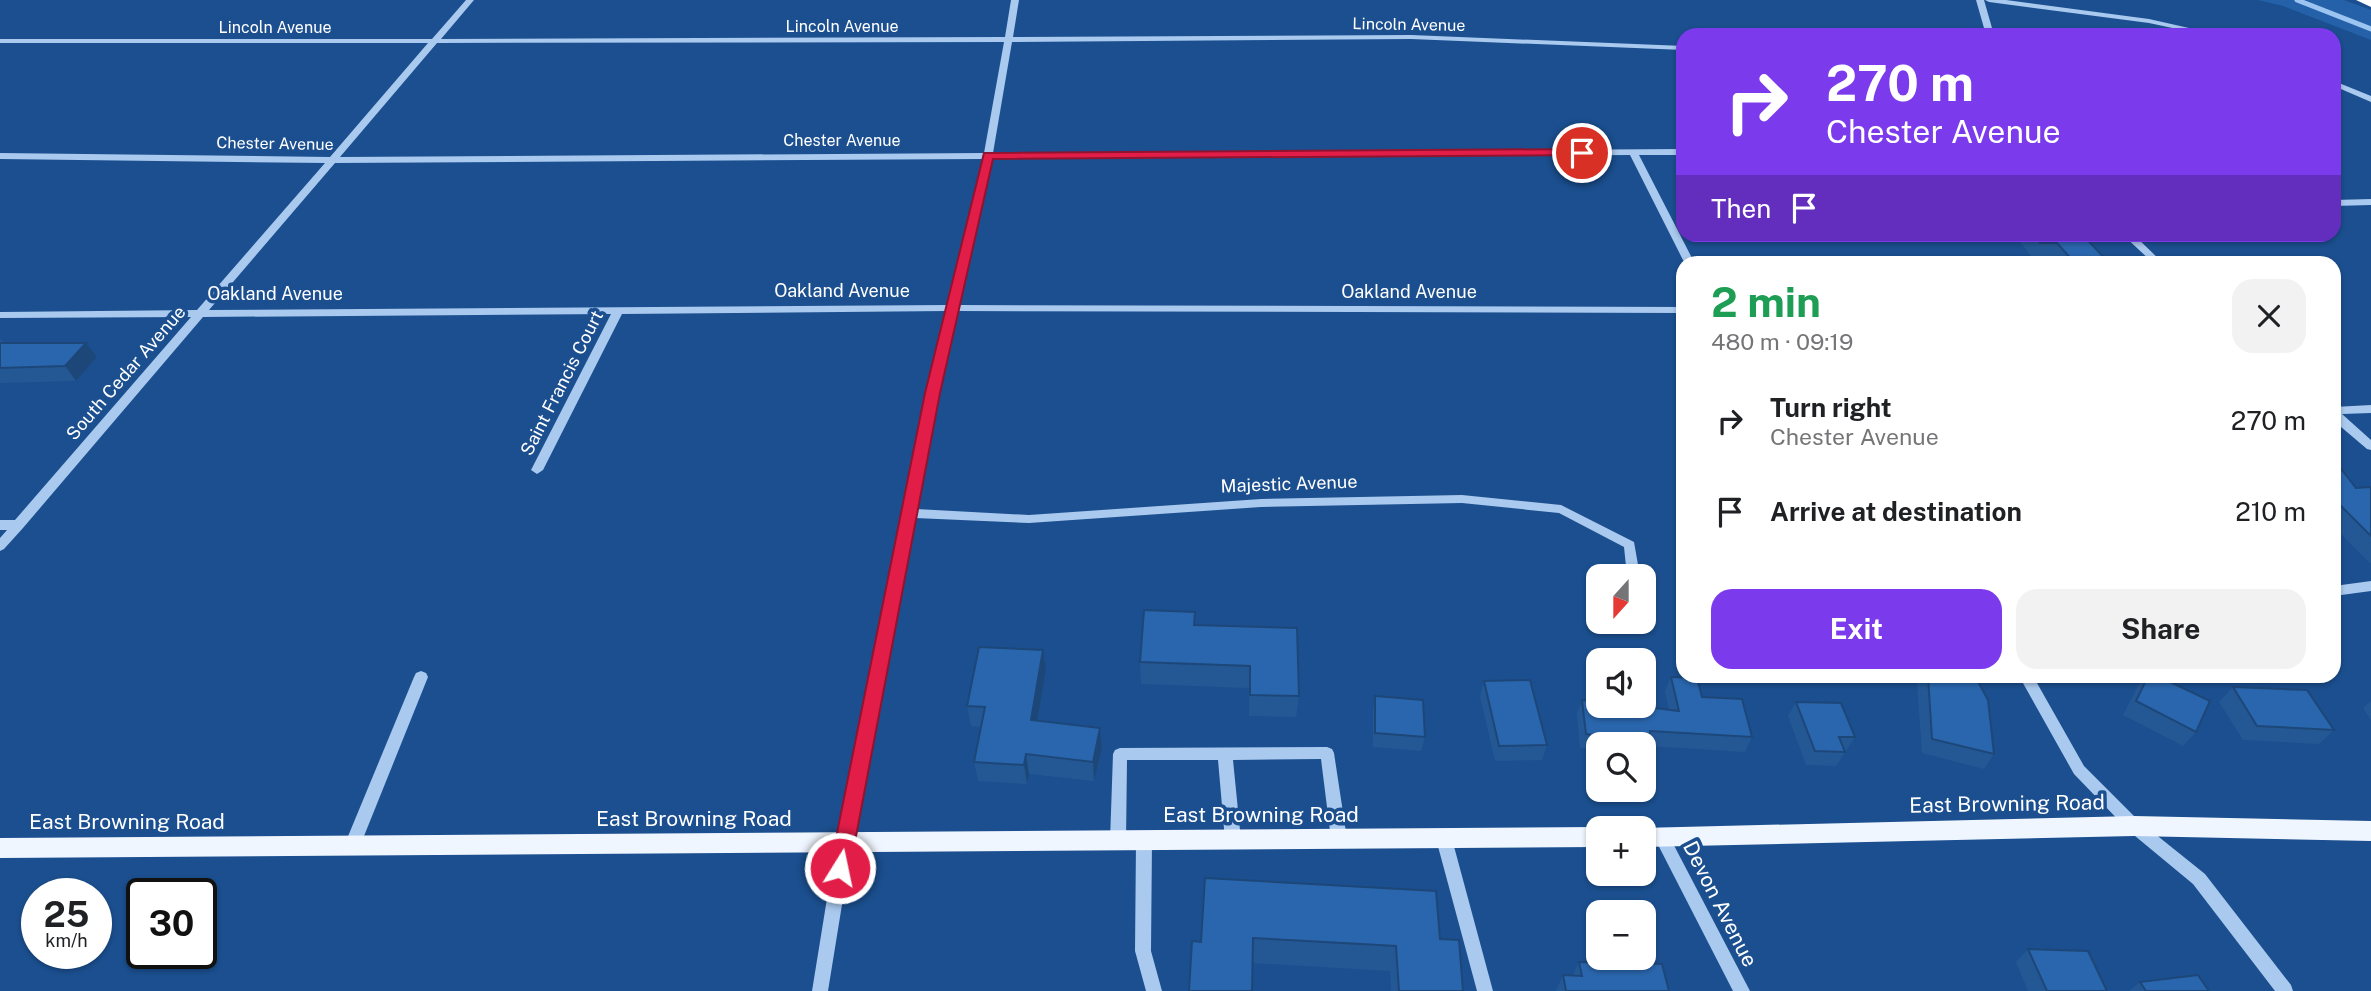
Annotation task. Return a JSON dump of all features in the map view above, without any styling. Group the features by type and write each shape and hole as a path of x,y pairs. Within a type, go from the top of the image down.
{"highway":[{"path":"2363,0 2371,3"}],"main road":[{"name":"East Browning Road","path":"1656,837 2134,826 2371,831"},
{"name":"East Browning Road","path":"0,848 1586,838"}],"street":[{"name":"South Cedar Avenue","path":"0,546 470,0"},
{"path":"820,991 844,843 933,393 988,156 1015,0"},
{"path":"1980,0 1988,28"},
{"path":"1989,0 2149,20 2185,28"},
{"name":"Lincoln Avenue","path":"0,41 1411,37 1676,48"},
{"path":"2341,86 2371,99"},
{"name":"Chester Avenue","path":"0,156 332,160 1676,152"},
{"path":"1633,153 1676,237"},
{"path":"2341,203 2371,202"},
{"path":"2136,242 2151,256"},
{"name":"Oakland Avenue","path":"0,314 953,308 1676,310"},
{"name":"Saint Francis Court","path":"537,470 618,311"},
{"path":"2341,412 2371,410"},
{"path":"2341,419 2371,446"},
{"name":"Majestic Avenue","path":"910,513 1029,519 1261,503 1462,499 1561,509 1630,545 1632,564"},
{"path":"0,525 19,525"},
{"path":"2341,590 2371,586"},
{"path":"352,846 421,677"},
{"path":"2030,683 2079,770 2134,826 2199,879 2285,991"},
{"path":"1118,841 1121,754 1225,753 1327,753 1339,839"},
{"path":"1444,839 1485,991"},
{"path":"1144,841 1143,951 1154,991"},
{"name":"Devon Avenue","path":"1656,842 1742,991"}],"lane":[{"path":"1225,753 1233,840"}],"shaded area":[{"path":"2258,0 2344,0 2371,10 2371,40 2341,28 2283,6"}],"building":[{"path":"2089,242 2102,256 2069,256 2057,243 2040,243"},
{"path":"0,343 86,343 65,366 0,368"},
{"path":"2341,469 2356,488 2371,487 2371,536 2341,506"},
{"path":"1144,610 1195,612 1194,625 1297,628 1299,696 1250,695 1250,666 1140,662"},
{"path":"979,647 1043,650 1031,720 1100,728 1093,762 1026,754 1024,765 974,762 985,707 967,706"},
{"path":"1671,677 1676,677 1676,683 1698,683 1702,697 1742,699 1752,737 1650,731 1586,734 1582,700 1586,700 1586,718 1656,718 1656,708 1679,711"},
{"path":"1530,680 1547,745 1499,746 1484,681"},
{"path":"1928,683 1979,683 1988,700 1994,754 1932,739"},
{"path":"2145,683 2173,683 2210,701 2196,732 2136,701"},
{"path":"2233,687 2307,690 2334,730 2257,726"},
{"path":"1375,696 1423,700 1425,737 1375,733"},
{"path":"1796,702 1841,703 1855,737 1839,737 1845,752 1815,751"},
{"path":"1205,878 1436,891 1440,939 1459,940 1463,991 1399,991 1396,946 1253,938 1252,991 1189,991 1192,941 1201,942"},
{"path":"2028,949 2088,951 2107,991 2047,991"},
{"path":"1579,962 1586,962 1586,970 1656,970 1656,964 1662,964 1669,991 1566,991 1563,975 1582,976"},
{"path":"2198,975 2209,991 2146,991 2140,982"}],"waterway":[{"path":"2297,0 2371,29"}],"route":[{"path":"840,868 933,393 988,156 1582,153"}]}
